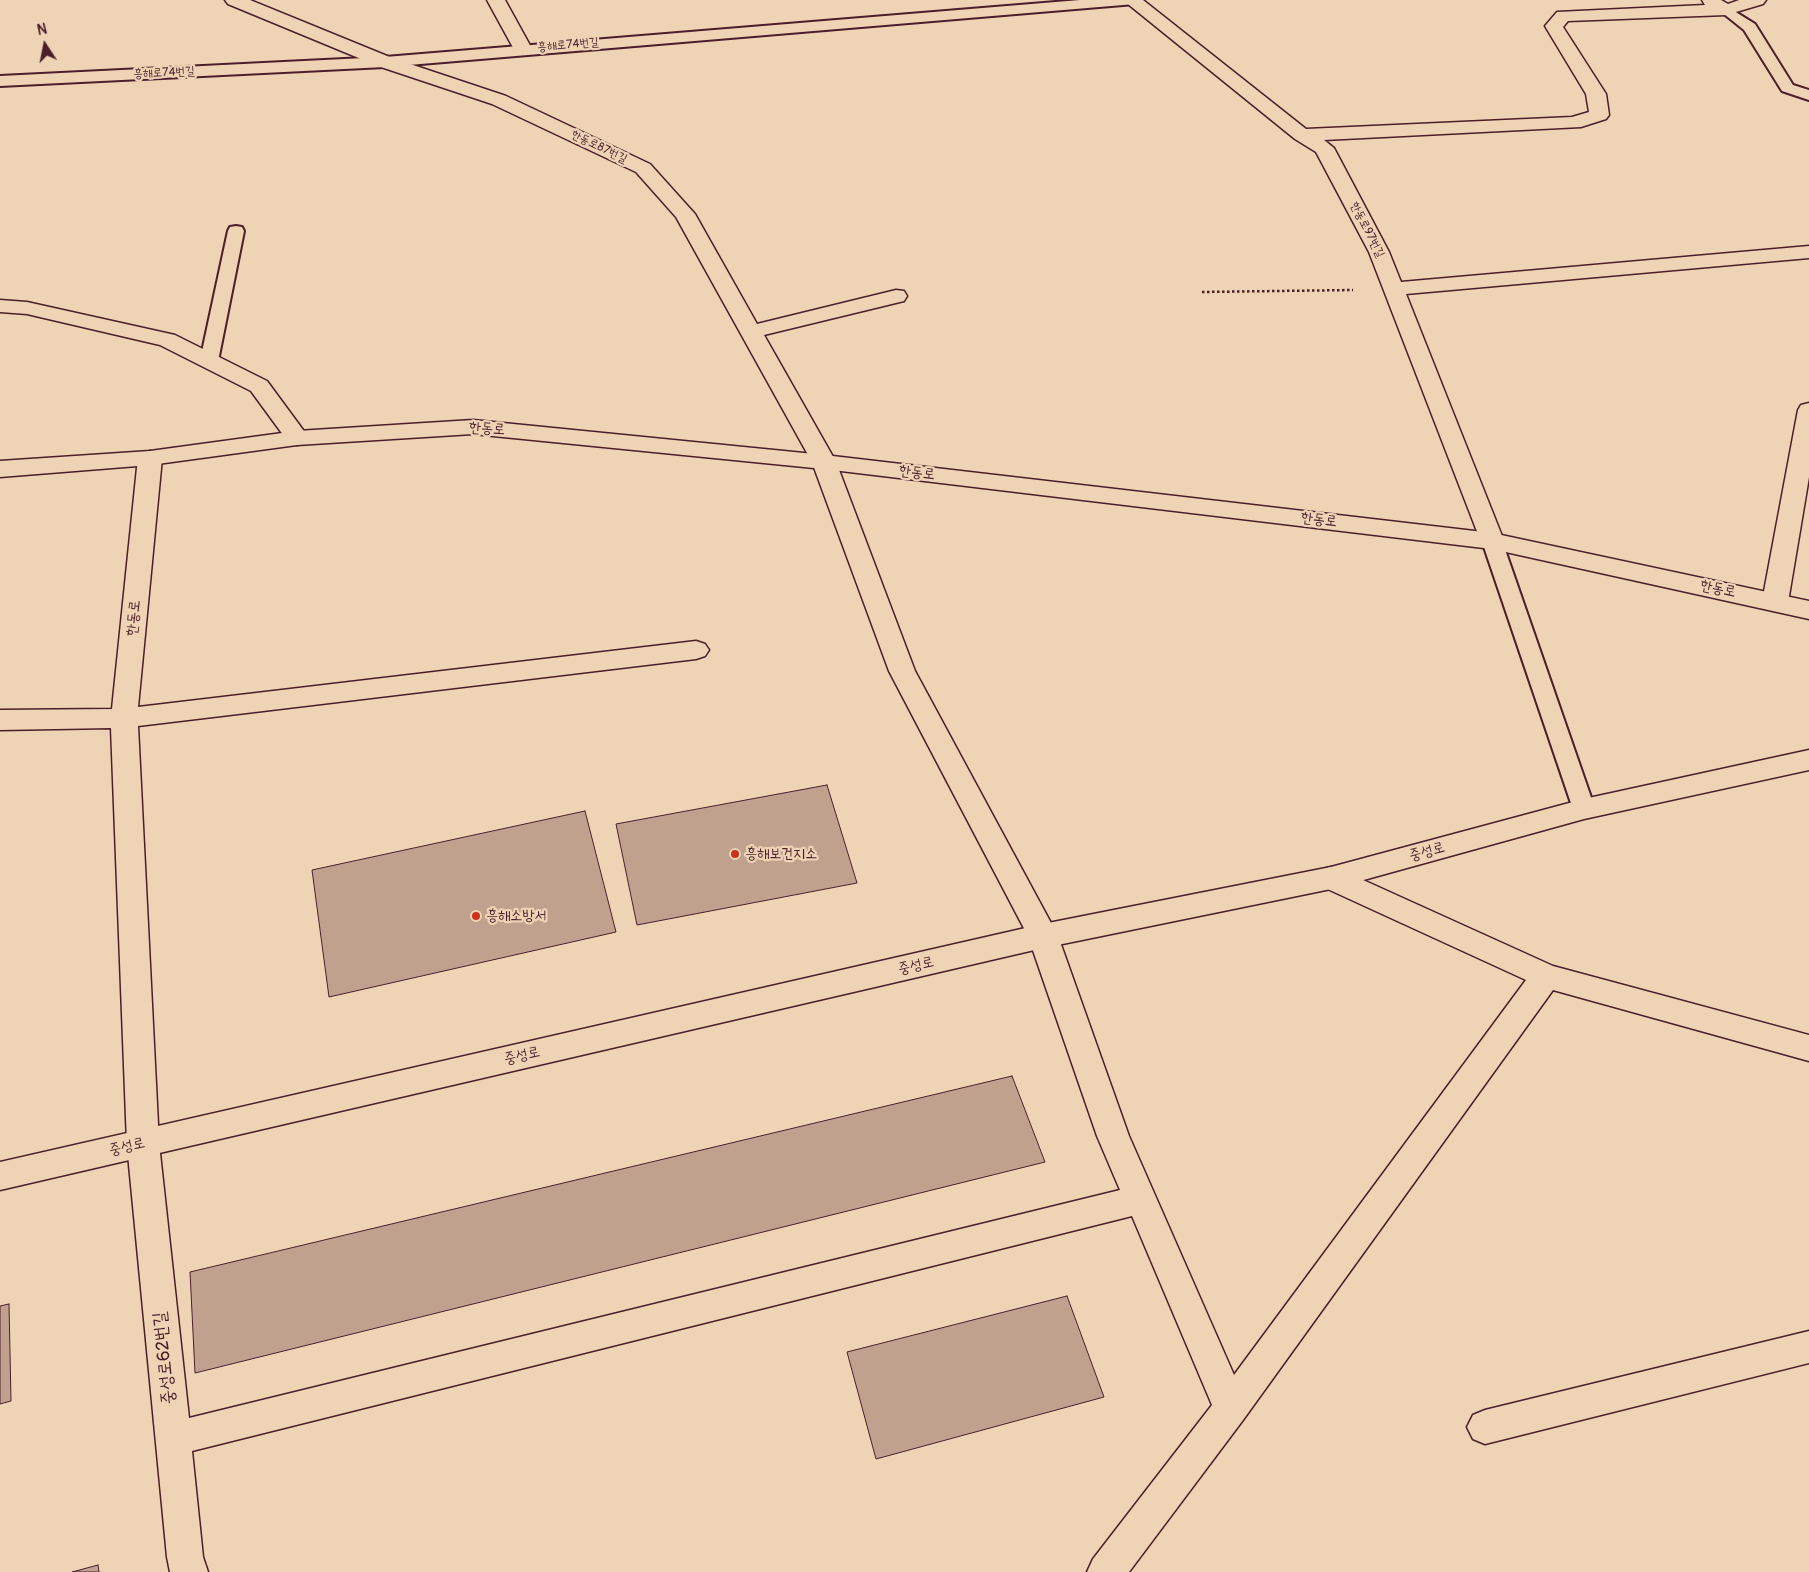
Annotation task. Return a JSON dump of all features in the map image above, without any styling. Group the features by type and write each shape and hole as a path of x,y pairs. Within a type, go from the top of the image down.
{"street":[{"name":"한동로87번길","path":"234,0 385,62 499,100 643,168 685,214 824,462"},
{"path":"496,0 522,48"},
{"name":"한동로97번길","path":"1133,0 1302,135 1324,148 1379,252 1492,540"},
{"path":"1709,0 1726,10"},
{"path":"1302,135 1574,123 1599,114 1596,94 1554,26 1563,16 1726,10 1757,0"},
{"path":"1394,289 1809,252"},
{"path":"751,332 896,296"},
{"path":"0,306 26,308 168,340 259,386 297,438"},
{"path":"1775,602 1809,410"},
{"name":"한동로","path":"0,469 150,458 297,438 473,427 824,462 1492,540 1809,610"},
{"name":"한동로","path":"143,1144 124,718 150,458"},
{"path":"824,462 902,672 1043,936 1113,1136 1231,1408"},
{"path":"0,720 124,718 696,650"},
{"name":"중성로","path":"0,1176 1043,936 1331,878 1584,809 1809,760"},
{"path":"1331,878 1546,976 1809,1048"},
{"path":"1106,1572 1231,1408 1546,976"},
{"name":"중성로62번길","path":"143,1144 185,1557 189,1572"},
{"path":"173,1439 1140,1200"},
{"path":"1485,1427 1809,1347"}],"lane":[{"name":"흥해로74번길","path":"0,81 385,62 522,48 1133,0"},
{"path":"1726,10 1750,27 1787,88 1809,96"},
{"path":"209,361 236,231"},
{"path":"1492,540 1584,809"}],"path":[{"path":"1202,292 1394,289"}],"building":[{"name":"흥해보건지소","path":"827,785 857,883 637,925 616,824"},
{"path":"585,811 616,932 329,997 312,870"},
{"path":"1012,1076 1045,1162 195,1373 190,1272"},
{"path":"1067,1296 1104,1397 876,1459 847,1352"},
{"path":"9,1304 11,1401 0,1404 0,1306"},
{"path":"98,1565 99,1572 72,1572"}],"place":[{"name":"흥해보건지소","path":"735,854"},
{"name":"흥해소방서","path":"476,916"}]}
